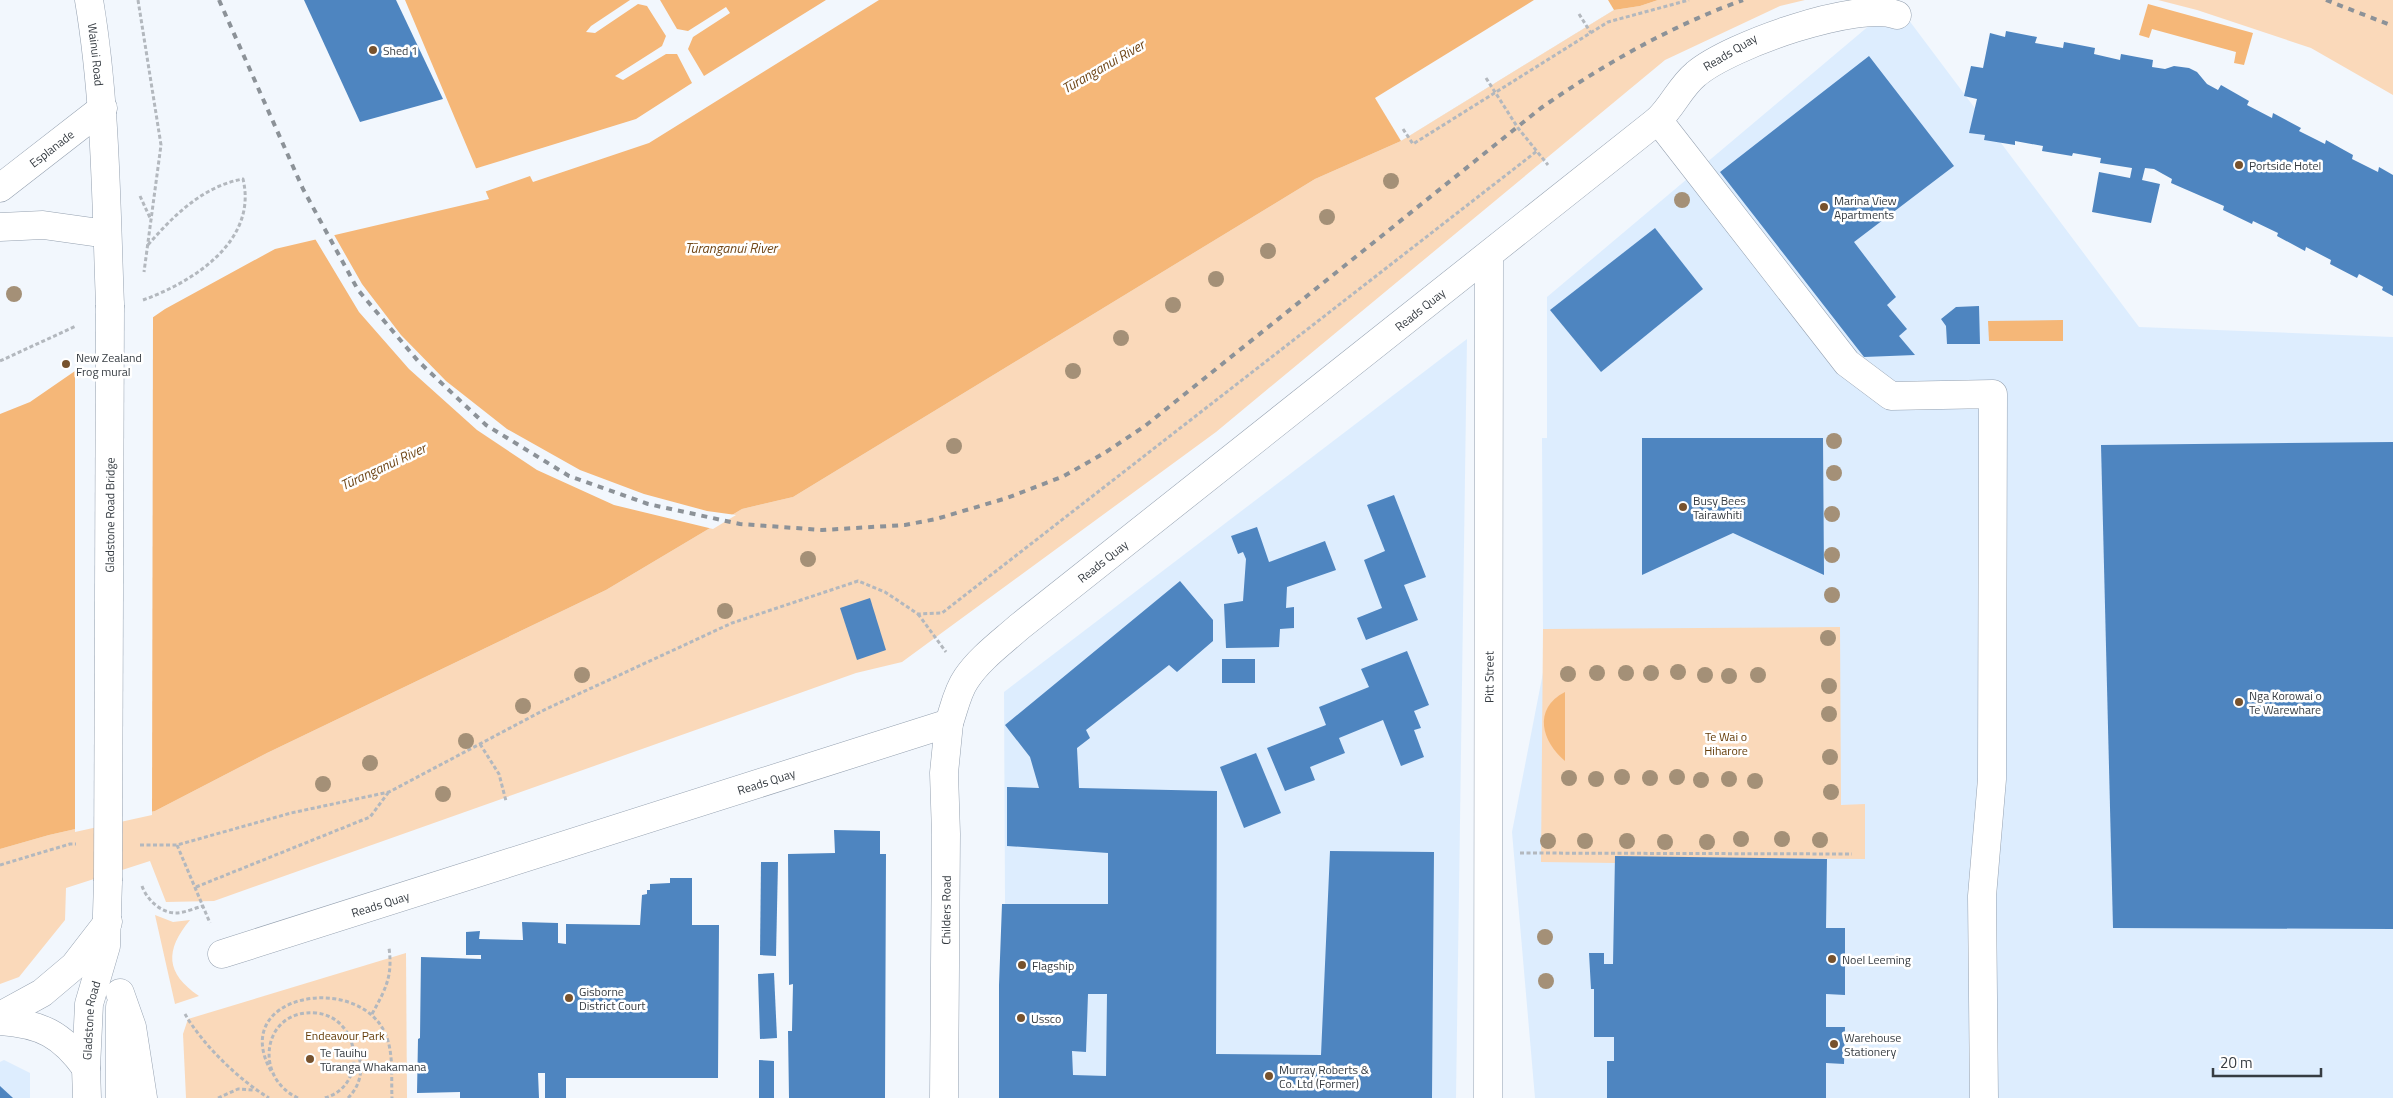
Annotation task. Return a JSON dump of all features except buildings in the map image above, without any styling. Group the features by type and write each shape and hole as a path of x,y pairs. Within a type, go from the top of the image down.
{"main road":[{"name":"Wainui Road","path":"90,0 97,44 103,108"},
{"name":"Reads Quay","path":"222,954 949,723 955,702 966,679 991,652 1056,596 1658,120 1684,85 1697,73 1723,54 1763,33 1811,12 1848,3 1873,2 1886,6 1897,15"},
{"name":"Esplanade","path":"0,188 103,108"},
{"name":"Gladstone Road Bridge","path":"103,108 110,305 107,934"},
{"path":"1658,120 1847,363 1891,396 1992,394 1992,779 1983,888 1984,1098"},
{"path":"0,227 43,225 108,234"},
{"name":"Pitt Street","path":"1488,1098 1489,255"},
{"name":"Childers Road","path":"944,1098 946,834 944,773 949,723"},
{"path":"0,1016 42,992 74,966 107,934"},
{"name":"Gladstone Road","path":"107,934 120,993 120,1098"},
{"name":"Gladstone Road","path":"87,1098 86,1068 89,1004 107,934"},
{"path":"120,993 132,1027 144,1098"},
{"path":"0,1021 40,1027 59,1038 74,1051 86,1068"}],"path":[{"path":"138,0 160,145 143,278"},
{"path":"1404,129 1413,144 1608,22 1689,0"},
{"path":"1579,14 1591,33"},
{"path":"1486,78 1494,93 1537,151 1570,190"},
{"path":"918,614 942,613 1537,151"},
{"path":"147,246 168,222 197,198 228,182 243,179 247,196 241,219 223,251 196,274 182,283"},
{"path":"0,361 6,357"},
{"path":"153,845 178,845 291,813 389,792 546,709 732,623 858,581 885,592 918,614 966,679"},
{"path":"480,744 499,774 506,801"},
{"path":"196,887 370,817 389,792"},
{"path":"149,900 164,910 177,913 203,906 178,845"},
{"path":"1540,852 1852,854"},
{"path":"1838,854 1838,860"},
{"path":"372,1014 391,973 388,948"},
{"path":"298,1098 288,1093 278,1084 264,1058 261,1036 265,1024 284,1007 311,999 336,998 354,1004 372,1014 385,1033 389,1044 392,1098"},
{"path":"271,1071 268,1057 270,1042 277,1029 288,1020 302,1014 316,1013 330,1017 342,1026 352,1041 360,1060 362,1071 354,1092 348,1098"},
{"path":"185,1014 228,1066 254,1090 269,1098"},
{"path":"324,1098 341,1089 350,1078 354,1065 355,1050 352,1041"},
{"path":"218,1098 238,1089 254,1090"}],"shaded area":[{"path":"1896,3 2139,327 2393,337 2393,1098 1535,1098 1512,832 1548,647 1548,629 1543,629 1542,438 1547,438 1547,297"},
{"path":"1467,339 1456,1098 1006,1098 1004,692"},
{"path":"4,1060 30,1073 30,1098 0,1098 0,1062"}],"green space":[{"path":"1658,0 1805,0 1780,6 1665,60 1216,432 902,662 856,673 214,901 166,902 150,861 66,888 65,920 19,977 0,984 0,849 49,835 155,811 267,753 606,590 742,509 793,497 1315,179 1401,141 1614,10 1640,6"},
{"path":"2158,0 2393,0 2393,95 2311,48 2197,10"},
{"name":"Te Wai o Hiharore","path":"1840,627 1841,805 1865,804 1865,859 1615,857 1615,863 1541,862 1543,629"},
{"path":"155,915 173,922 190,920 176,941 172,961 180,979 199,996 175,1004"},
{"name":"Endeavour Park","path":"406,953 407,1098 186,1098 183,1034 188,1019"}],"water":[{"name":"Tūranganui River","path":"405,0 1658,0 1640,6 1614,10 1401,141 1315,179 793,497 742,509 606,590 267,753 155,811 49,835 0,849 0,414 30,402 165,309 275,249 489,199"},
{"path":"2148,4 2253,33 2244,65 2234,63 2236,52 2152,29 2149,38 2139,35"},
{"path":"2063,320 2063,341 1989,341 1988,321"},
{"path":"1565,692 1565,761 1551,745 1546,735 1544,716 1548,707 1555,699"}],"pier":[{"path":"630,0 660,0 677,29 688,31 726,7 730,13 693,37 688,49 704,76 826,0 879,0 649,143 533,182 530,176 484,192 474,169 636,119 692,83 677,54 666,54 623,80 615,76 662,46 666,36 647,6 638,4 595,33 586,32 591,26"},
{"path":"1534,0 1608,0 1614,10 1401,141 1375,98"},
{"path":"333,233 362,284 401,335 446,381 507,429 580,470 644,494 707,511 736,515 713,529 614,505 537,470 477,430 409,369 359,312 314,237"},
{"path":"153,314 152,815 75,832 75,368"}],"railway":[{"path":"219,0 303,189 358,290 418,361 486,425 569,476 648,504 740,524 822,530 905,525 936,519 1007,498 1064,476 1106,452 1145,426 1541,108 1589,76 1639,47 1716,10 1743,0"},
{"path":"2326,0 2393,26"}],"place":[{"name":"Shed 1","path":"373,50"},
{"name":"Portside Hotel","path":"2239,165"},
{"name":"Marina View Apartments","path":"1824,207"},
{"name":"New Zealand Frog mural","path":"66,364"},
{"name":"Busy Bees Tairawhiti","path":"1683,507"},
{"name":"Nga Korowai o Te Warewhare","path":"2239,702"},
{"name":"Noel Leeming","path":"1832,959"},
{"name":"Flagship","path":"1022,965"},
{"name":"Gisborne District Court","path":"569,998"},
{"name":"Ussco","path":"1021,1018"},
{"name":"Warehouse Stationery","path":"1834,1044"},
{"name":"Te Tauihu Tūranga Whakamana","path":"310,1059"},
{"name":"Murray Roberts & Co. Ltd (Former)","path":"1269,1076"}]}
